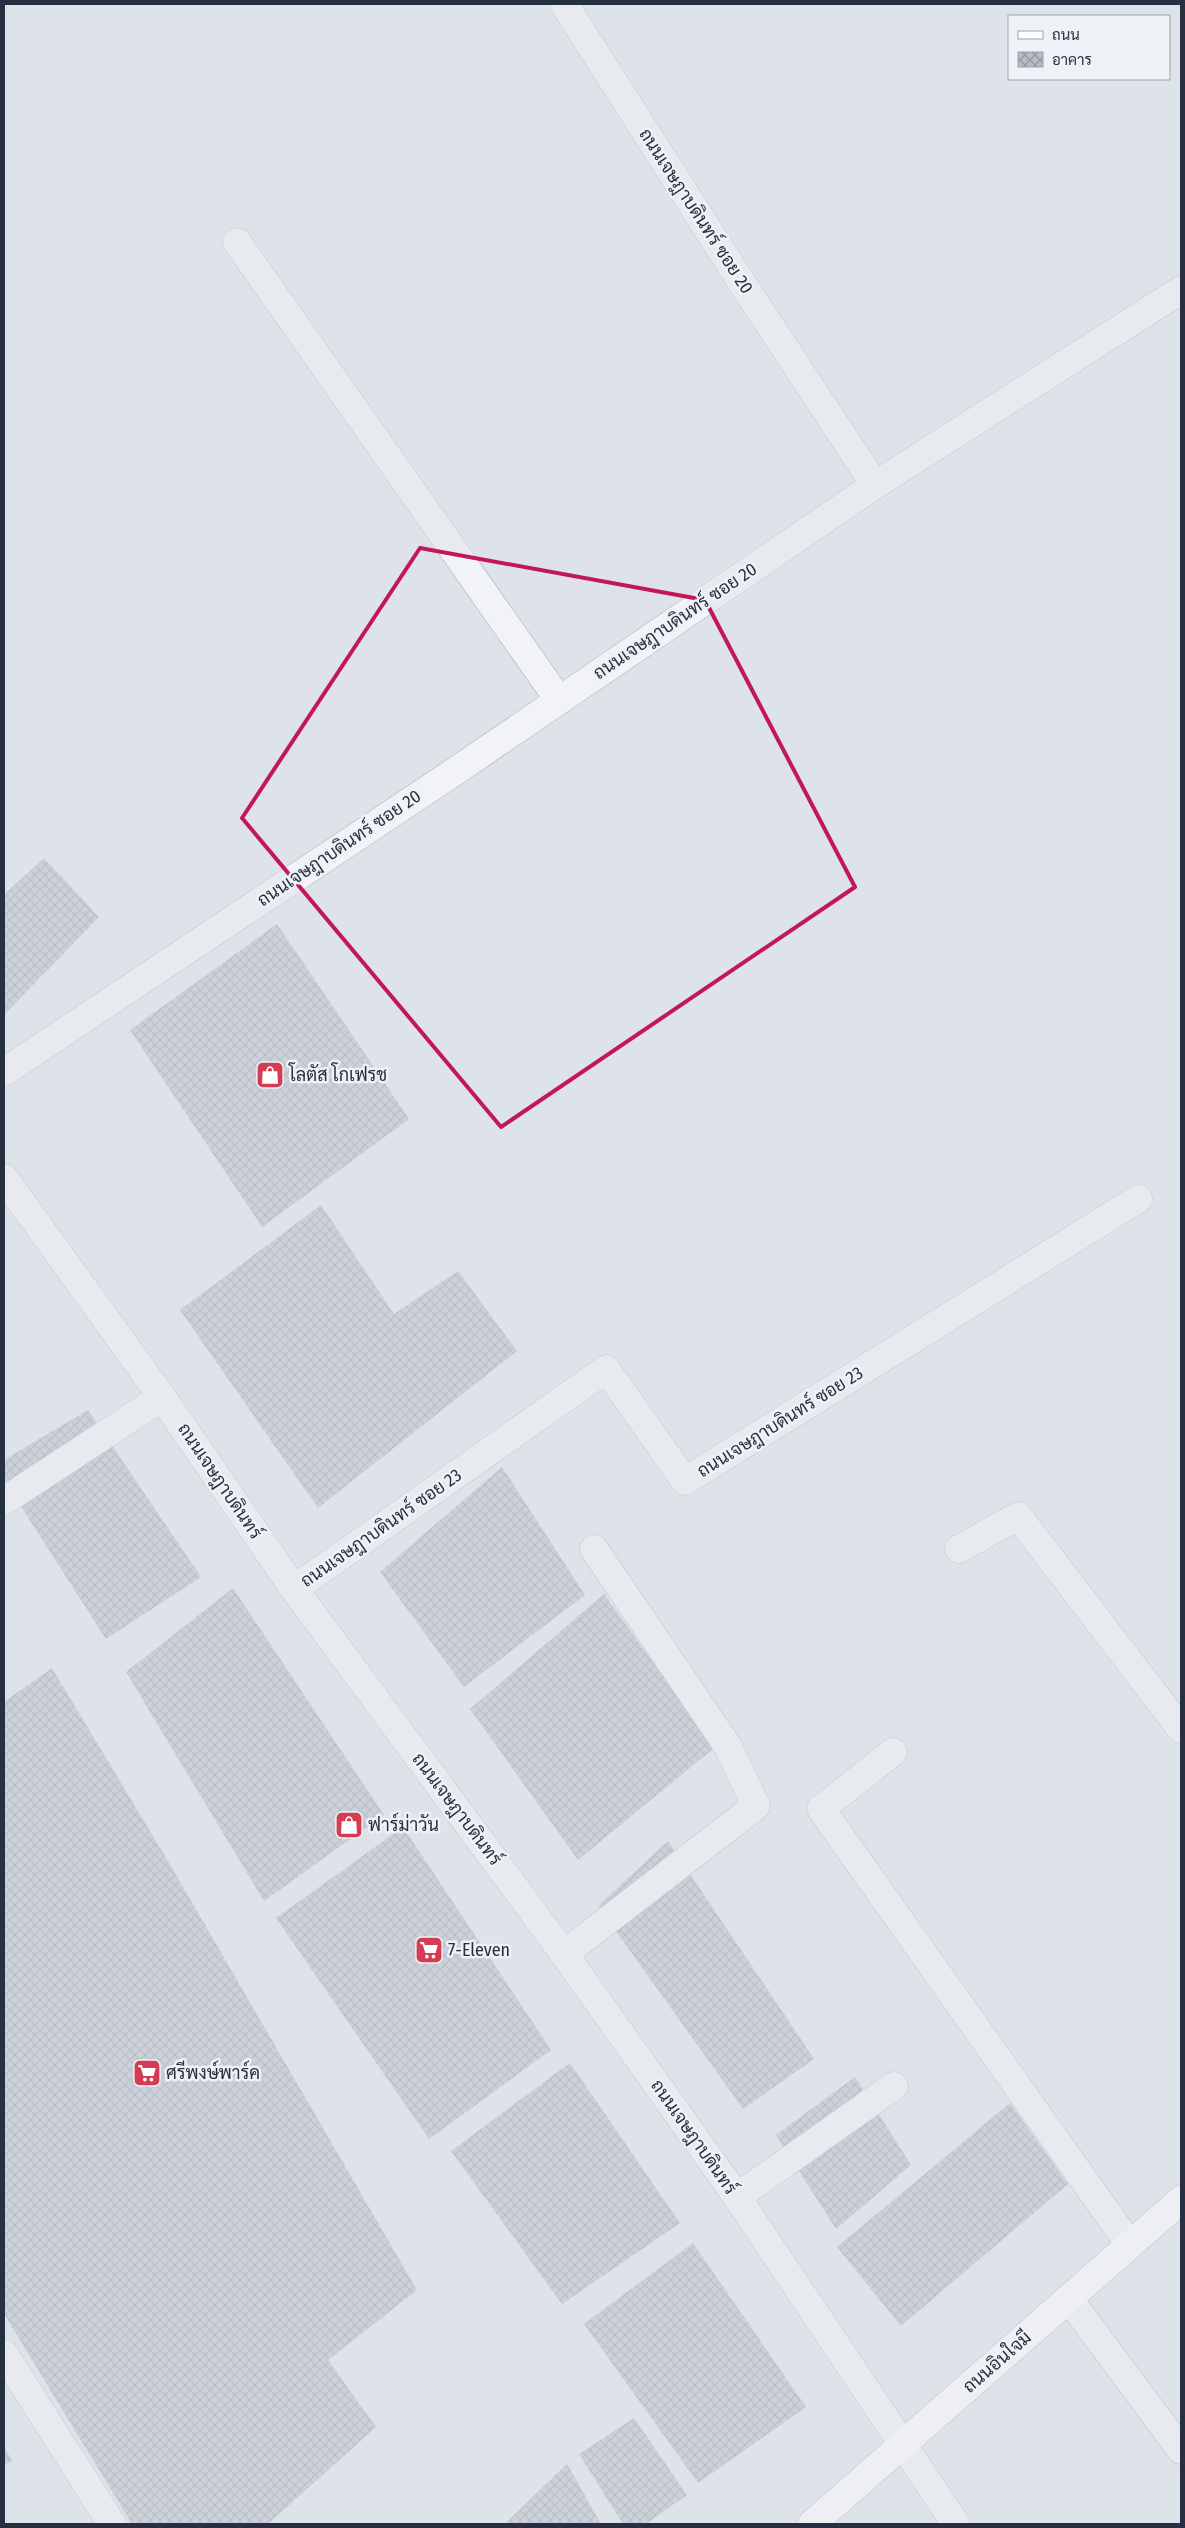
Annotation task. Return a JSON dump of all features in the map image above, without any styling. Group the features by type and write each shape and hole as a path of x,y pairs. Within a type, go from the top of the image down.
{"main road":[{"name":"ถนนอินใจมี","path":"812,2524 1181,2200"}],"street":[{"name":"ถนนเจษฎาบดินทร์ ซอย 20","path":"4,1072 559,700 875,485 747,291 566,7"},
{"path":"237,242 559,700"},
{"path":"875,485 1181,290"},
{"name":"ถนนเจษฎาบดินทร์","path":"4,1178 162,1397 294,1589 564,1954 737,2197 956,2524"},
{"name":"ถนนเจษฎาบดินทร์ ซอย 23","path":"294,1589 606,1369 685,1481 1138,1199"},
{"path":"4,1501 162,1397"},
{"path":"959,1549 1018,1516 1181,1729"},
{"path":"564,1954 756,1806 729,1748 594,1549"},
{"path":"893,1752 821,1809 1130,2245"},
{"path":"737,2197 894,2086"},
{"path":"1069,2299 1181,2450"},
{"path":"4,2354 112,2524"}],"highlighted area":[{"path":"420,548 705,600 855,887 501,1127 242,818"}],"building":[{"path":"44,858 99,917 4,1015 4,895"},
{"name":"โลตัส โกเฟรช","path":"277,924 409,1119 262,1227 130,1030"},
{"path":"321,1205 394,1314 458,1271 517,1351 318,1508 180,1310"},
{"path":"88,1410 201,1577 106,1639 4,1480 4,1460"},
{"path":"502,1467 585,1595 464,1687 380,1572"},
{"path":"233,1588 384,1815 264,1901 126,1672"},
{"path":"604,1594 714,1748 578,1860 470,1709"},
{"name":"ศรีพงษ์พาร์ค","path":"52,1668 165,1856 417,2290 328,2360 376,2427 268,2524 132,2524 4,2314 4,1702"},
{"path":"403,1827 551,2050 429,2139 276,1918"},
{"path":"668,1841 814,2059 743,2109 598,1906"},
{"path":"570,2063 680,2223 562,2304 451,2151"},
{"path":"855,2077 911,2165 836,2229 776,2135"},
{"path":"1010,2103 1068,2184 901,2326 837,2247"},
{"path":"693,2243 806,2407 698,2483 584,2324"},
{"path":"634,2418 687,2495 646,2524 623,2524 579,2454"},
{"path":"4,2447 12,2460 4,2465"},
{"path":"567,2464 601,2524 505,2524"}],"place":[{"name":"โลตัส โกเฟรช","path":"270,1075"},
{"name":"ฟาร์ม่าวัน","path":"349,1825"},
{"name":"7-Eleven","path":"429,1950"},
{"name":"ศรีพงษ์พาร์ค","path":"147,2073"}]}
